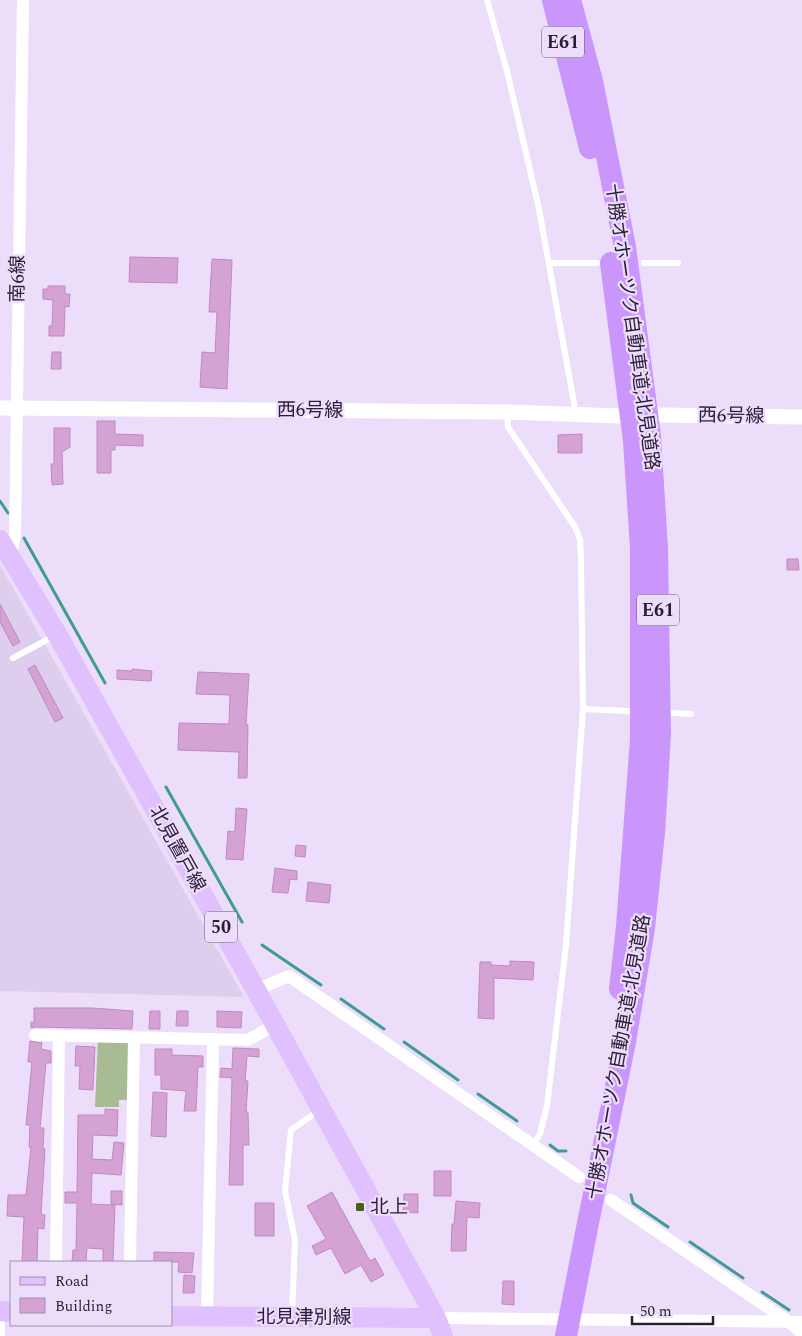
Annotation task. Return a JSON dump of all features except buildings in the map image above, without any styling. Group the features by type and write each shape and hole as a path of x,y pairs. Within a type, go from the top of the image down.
{"highway":[{"path":"545,0 574,83"},
{"name":"十勝オホーツク自動車道;北見道路","path":"553,0 587,131 610,253 634,441 640,548 640,739 627,926 614,1040 588,1223"},
{"name":"十勝オホーツク自動車道;北見道路","path":"566,1336 626,1042 644,928 654,833 660,725 657,548 650,436 625,247 592,81 570,0"}],"main road":[{"name":"北見置戸線","path":"0,540 57,634 256,990 439,1327 451,1336"},
{"name":"北見津別線","path":"172,1316 292,1317 439,1327"}],"street":[{"name":"南6線","path":"10,558 15,535 23,0"},
{"name":"西6号線","path":"0,408 507,412 619,416"},
{"name":"西6号線","path":"660,415 802,417"},
{"path":"256,990 289,976 579,1177"},
{"path":"35,1035 248,1040 275,1025"},
{"path":"56,1261 59,1036"},
{"path":"130,1261 134,1038"},
{"path":"207,1317 212,1040"},
{"path":"611,1200 789,1322 802,1333"},
{"path":"439,1327 802,1322"}],"lane":[{"path":"487,0 507,71 539,209 576,414"},
{"path":"549,263 597,263"},
{"path":"644,263 678,263"},
{"path":"507,412 508,427 575,527 580,539 583,709 566,945 547,1106 540,1134 533,1146"},
{"path":"13,658 57,634"},
{"path":"583,709 628,711"},
{"path":"673,713 691,714"},
{"path":"292,1317 296,1240 284,1191 291,1130 321,1109"},
{"path":"2,1336 5,1311"}],"shaded area":[{"path":"0,565 244,997 0,991"}],"green space":[{"path":"98,1038 134,1038 133,1100 119,1100 119,1107 95,1107"}],"waterway":[{"path":"0,501 8,513"},
{"path":"24,538 105,683"},
{"path":"166,787 242,922"},
{"path":"262,945 321,985"},
{"path":"341,999 384,1029"},
{"path":"404,1042 458,1080"},
{"path":"478,1094 517,1121"},
{"path":"550,1145 558,1151 566,1151"},
{"path":"631,1195 633,1203 668,1227"},
{"path":"690,1242 743,1278"},
{"path":"762,1292 789,1310"}],"place":[{"name":"北上","path":"360,1207"}]}
